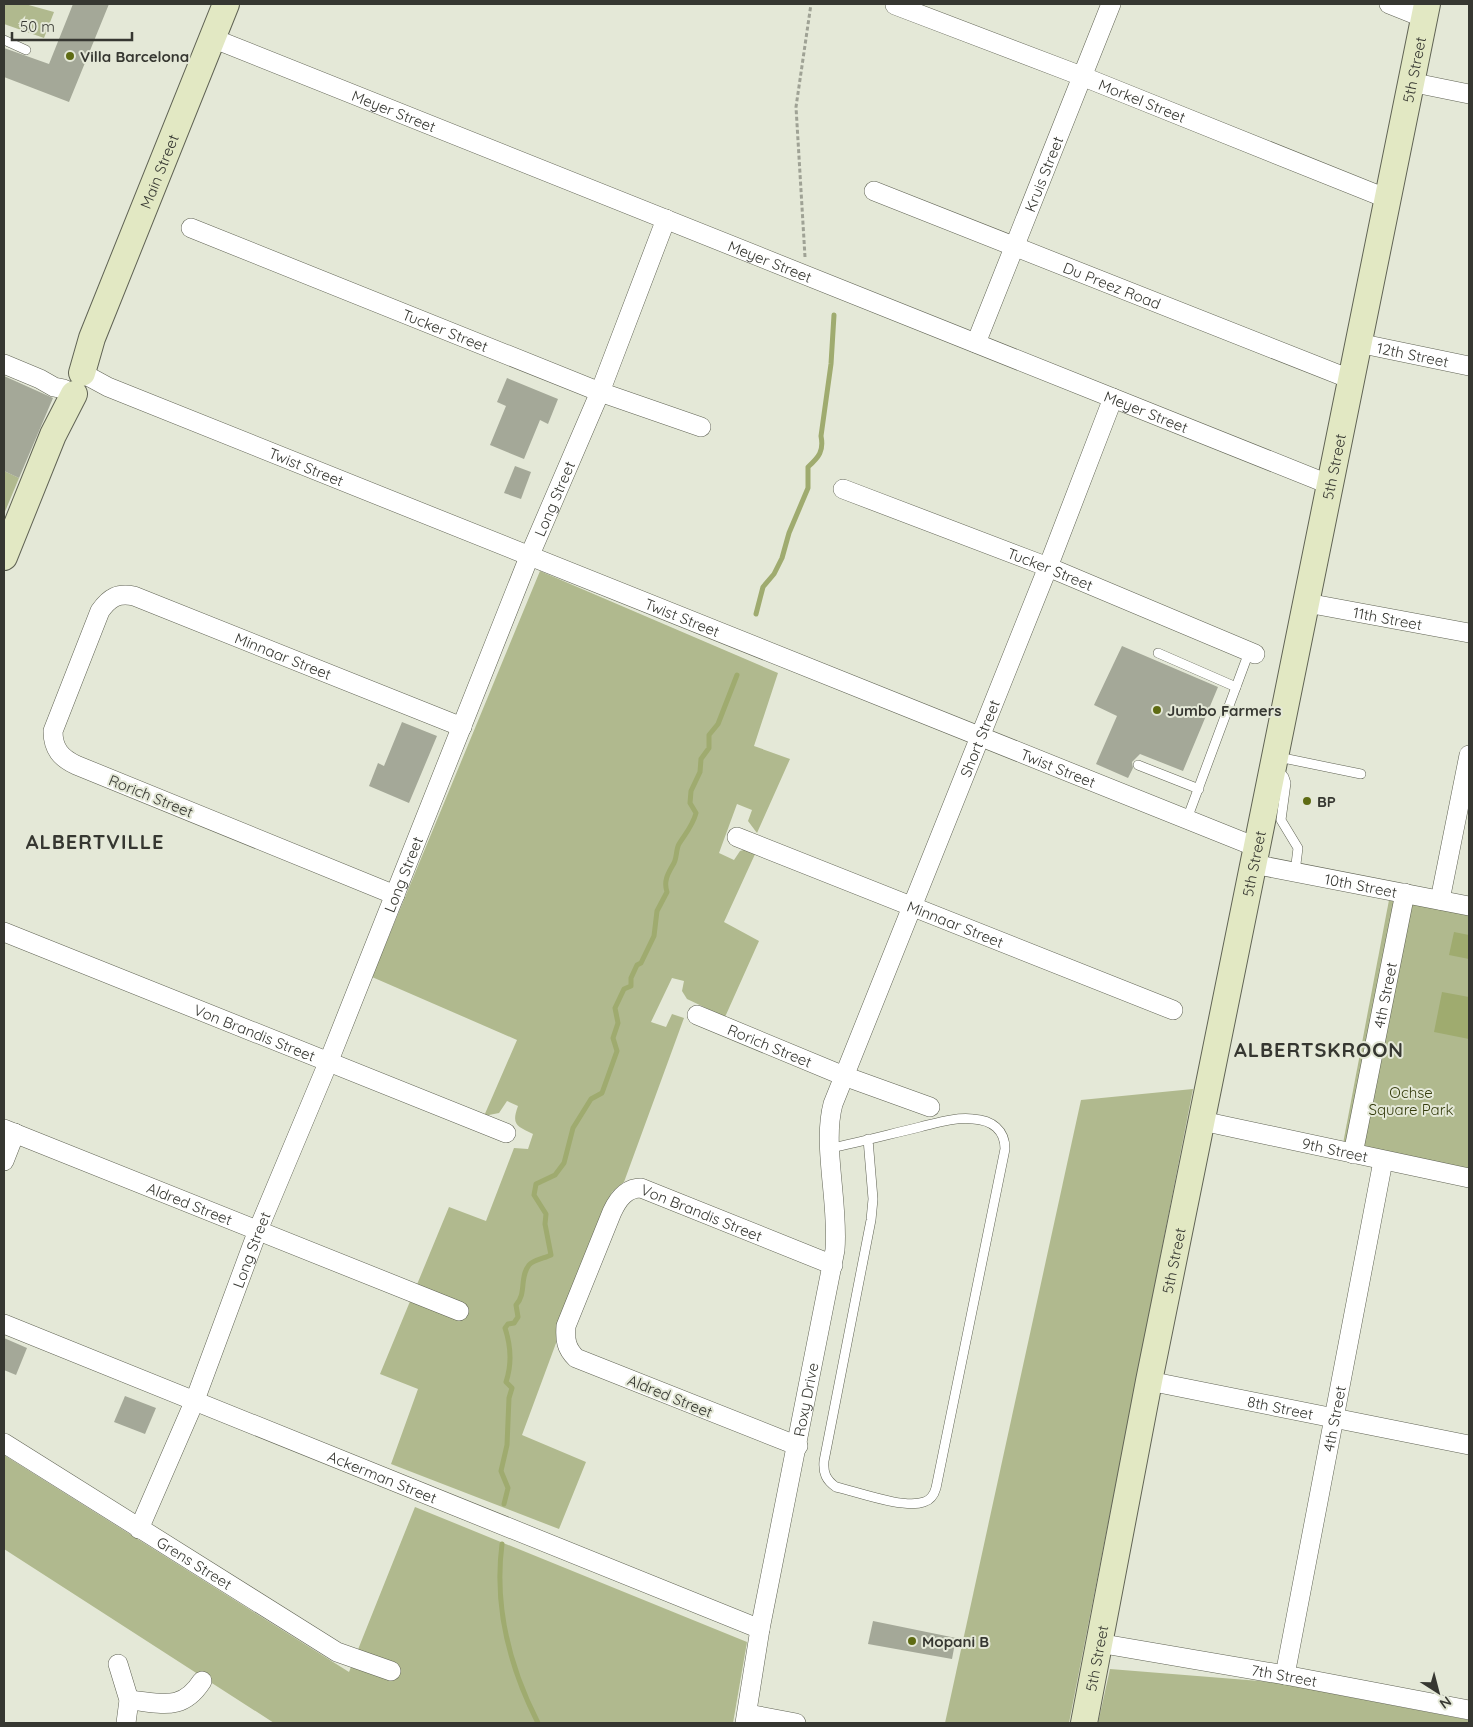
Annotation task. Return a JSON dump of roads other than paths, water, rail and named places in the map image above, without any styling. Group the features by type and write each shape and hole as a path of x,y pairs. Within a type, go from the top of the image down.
{"main road":[{"name":"Main Street","path":"4,556 226,4"},
{"name":"5th Street","path":"1084,1723 1149,1381 1254,855 1307,603 1328,484 1426,11"}],"street":[{"name":"Kruis Street","path":"976,343 1014,245 1084,77 1111,4"},
{"path":"1389,4 1426,11"},
{"name":"Morkel Street","path":"895,5 1084,77 1388,199"},
{"name":"Meyer Street","path":"212,38 1328,484"},
{"path":"1410,82 1469,94"},
{"name":"Du Preez Road","path":"874,191 1350,379"},
{"name":"Long Street","path":"139,1529 195,1400 258,1230 328,1063 529,557 600,392 666,219"},
{"name":"Tucker Street","path":"191,228 600,392 701,427"},
{"name":"12th Street","path":"1358,343 1469,366"},
{"name":"Twist Street","path":"4,364 74,382 529,557 1187,819 1254,855"},
{"name":"Short Street","path":"844,1076 1048,567 1113,398"},
{"name":"Tucker Street","path":"843,489 1048,567 1252,653"},
{"name":"Minnaar Street","path":"105,604 121,594 134,596 462,726"},
{"name":"11th Street","path":"1307,603 1469,633"},
{"name":"Rorich Street","path":"105,604 100,611 53,731 53,741 58,754 76,765 395,896"},
{"path":"1440,900 1469,755"},
{"name":"Minnaar Street","path":"737,837 1173,1010"},
{"name":"10th Street","path":"1254,855 1295,872 1469,906"},
{"name":"4th Street","path":"1353,1154 1405,893"},
{"name":"Von Brandis Street","path":"4,932 506,1133"},
{"name":"Rorich Street","path":"697,1015 844,1076 930,1107"},
{"name":"Roxy Drive","path":"747,1718 760,1629 833,1265 837,1230 829,1120 844,1076"},
{"name":"9th Street","path":"1202,1121 1469,1178"},
{"path":"4,1161 10,1131"},
{"name":"Aldred Street","path":"10,1131 459,1311"},
{"name":"4th Street","path":"1285,1675 1336,1417 1383,1161"},
{"name":"Von Brandis Street","path":"566,1326 612,1212 618,1201 627,1191 634,1188 641,1188 833,1265"},
{"name":"Ackerman Street","path":"4,1324 760,1629"},
{"name":"Aldred Street","path":"566,1326 565,1340 569,1351 576,1358 798,1446"},
{"name":"8th Street","path":"1149,1381 1469,1445"},
{"name":"Grens Street","path":"4,1443 337,1652 391,1671"},
{"name":"7th Street","path":"1098,1643 1285,1675 1469,1710"},
{"path":"118,1664 129,1700 126,1723"},
{"path":"129,1700 179,1702 193,1694 202,1681"},
{"path":"747,1718 796,1723"}],"lane":[{"path":"4,40 26,50"},
{"path":"1158,653 1236,687"},
{"path":"1187,819 1236,687 1252,653"},
{"path":"1274,761 1361,774"},
{"path":"1274,761 1286,783 1282,820 1298,848 1295,872"},
{"path":"1138,765 1199,789"},
{"path":"831,1148 868,1139 948,1120 975,1119 995,1126 1001,1131 1005,1140 1005,1149 936,1488 929,1500 916,1504 906,1504 836,1487 829,1482 824,1468 871,1220 872,1199 868,1139"}],"waterway":[{"path":"756,614 763,587 774,574 782,558 789,533 808,488 808,467 818,457 821,450 821,436 831,364 834,315"},
{"path":"504,1504 508,1488 501,1471 507,1445 509,1398 512,1388 506,1382 510,1355 505,1328 508,1324 514,1323 518,1317 516,1305 521,1296 524,1275 529,1265 536,1260 551,1255 545,1224 546,1214 534,1195 536,1184 555,1175 564,1163 573,1128 591,1099 602,1093 617,1051 613,1038 618,1023 615,1008 624,989 631,986 631,978 637,965 641,963 654,936 657,911 667,892 667,876 675,861 678,846 695,817 696,813 690,803 691,791 700,772 701,759 709,748 709,735 718,724 737,675"},
{"path":"502,1544 500,1590 506,1636 519,1681 538,1723"}],"place":[{"name":"Villa Barcelona","path":"70,56"},
{"name":"Jumbo Farmers","path":"1157,710"},
{"name":"BP","path":"1307,801"},
{"name":"Mopani B","path":"912,1641"}],"district":[{"name":"ALBERTVILLE","path":"95,841"},
{"name":"ALBERTSKROON","path":"1319,1049"}],"park label":[{"name":"Ochse Square Park","path":"1411,1100"}]}
